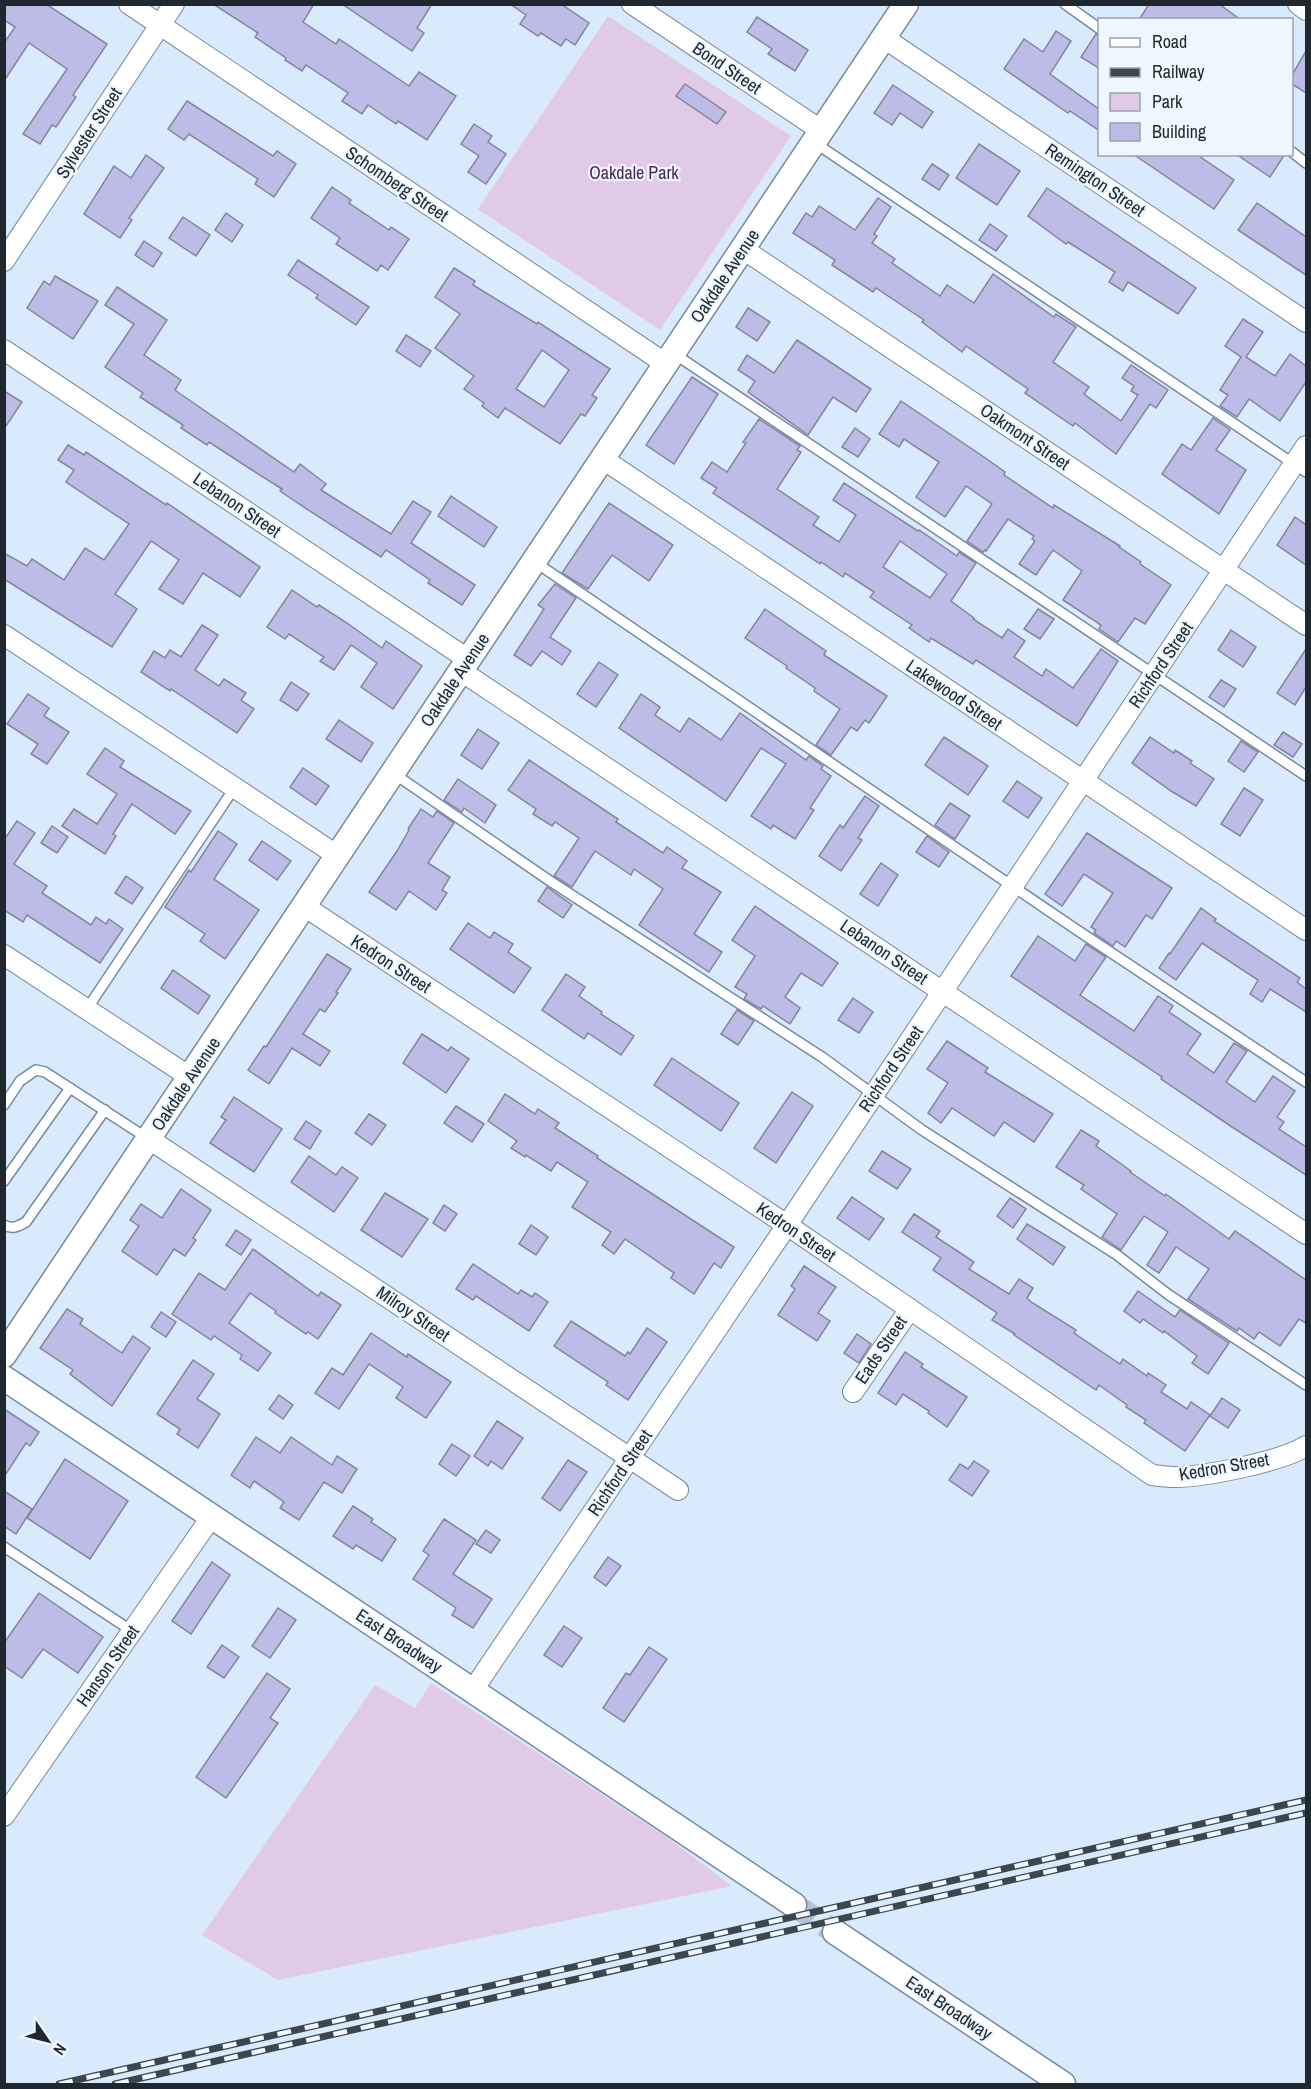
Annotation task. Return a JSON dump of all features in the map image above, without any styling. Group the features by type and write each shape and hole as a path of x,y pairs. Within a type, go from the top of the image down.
{"street":[{"name":"Schomberg Street","path":"129,4 670,359"},
{"name":"Sylvester Street","path":"4,261 174,4"},
{"name":"Bond Street","path":"632,4 818,137"},
{"path":"1298,4 1306,10"},
{"name":"Oakdale Avenue","path":"4,1355 884,38 901,9"},
{"name":"Remington Street","path":"884,38 1306,322"},
{"name":"Oakmont Street","path":"743,249 1306,626"},
{"name":"Lebanon Street","path":"4,350 943,991 1306,1234"},
{"name":"Richford Street","path":"473,1690 787,1225 1224,570 1300,468 1306,446"},
{"name":"Lakewood Street","path":"603,459 1306,930"},
{"path":"4,634 338,856"},
{"name":"Kedron Street","path":"304,906 787,1225 1152,1475 1176,1477 1248,1466 1298,1451 1306,1446"},
{"path":"4,955 190,1077"},
{"name":"Milroy Street","path":"149,1139 678,1490"},
{"name":"Eads Street","path":"853,1392 910,1309"},
{"name":"East Broadway","path":"4,1378 794,1905"},
{"name":"Hanson Street","path":"4,1816 212,1516"},
{"name":"East Broadway","path":"835,1932 1063,2085"}],"lane":[{"path":"1065,4 1098,27"},
{"path":"818,137 1300,468"},
{"path":"1293,153 1306,163"},
{"path":"670,359 1306,776"},
{"path":"534,562 1306,1082"},
{"path":"393,773 550,881 822,1057 921,1130 1117,1255 1168,1295 1306,1384"},
{"path":"87,1009 235,787"},
{"path":"4,1105 20,1081 36,1070 45,1072 149,1139"},
{"path":"4,1181 70,1088"},
{"path":"4,1225 15,1227 26,1222 105,1110"},
{"path":"4,1546 132,1631"}],"green space":[{"name":"Oakdale Park","path":"608,16 791,136 660,330 478,209"},
{"path":"431,1683 665,1836 732,1886 278,1980 202,1935 375,1685 415,1708"}],"building":[{"path":"4,4 46,4 107,44 73,95 76,97 56,127 52,125 40,144 23,134 67,69 29,43 4,81 4,43 15,27 4,20"},
{"path":"213,4 314,4 303,22 336,44 339,39 409,86 419,72 456,96 427,140 398,121 396,124 368,105 362,114 342,101 348,93 306,65 302,71 285,60 286,58 255,37 258,33"},
{"path":"342,4 432,4 417,28 424,33 412,51"},
{"path":"510,4 561,4 589,23 575,45 566,39 561,46 541,33 538,36 520,24 526,15"},
{"path":"1149,4 1219,4 1238,18 1140,18"},
{"path":"757,17 808,50 795,71 768,54 772,49 747,32"},
{"path":"1056,31 1071,41 1050,74 1098,109 1098,130 1070,111 1068,113 1004,69 1024,39 1043,52"},
{"path":"1096,34 1098,35 1098,68 1081,57"},
{"path":"1306,51 1306,93 1293,85 1293,73"},
{"path":"685,84 726,112 717,124 676,96"},
{"path":"893,85 933,112 922,128 900,113 892,125 874,113"},
{"path":"187,101 273,156 277,151 296,164 274,197 255,184 258,179 189,134 184,140 168,129"},
{"path":"474,124 492,136 488,142 506,154 486,184 468,172 479,156 461,144"},
{"path":"979,144 1020,171 997,205 956,178"},
{"path":"146,155 164,168 129,218 132,220 120,238 84,214 114,166 131,178"},
{"path":"1136,156 1199,156 1234,180 1214,209"},
{"path":"1239,156 1284,156 1270,177"},
{"path":"932,164 949,175 939,190 922,179"},
{"path":"332,187 351,200 349,203 389,230 391,227 409,239 388,270 381,265 377,271 336,244 340,238 311,218"},
{"path":"1047,188 1196,288 1178,314 1128,282 1123,291 1109,282 1115,272 1068,242 1066,244 1028,216"},
{"path":"878,198 891,207 874,234 877,236 872,243 895,259 892,263 940,296 947,285 974,303 993,274 1054,317 1056,314 1076,327 1053,362 1089,387 1084,394 1121,421 1138,395 1131,391 1134,386 1122,378 1131,365 1168,390 1156,408 1150,404 1116,454 1075,423 1073,426 1025,393 1028,389 966,346 962,352 922,322 924,320 876,288 873,292 832,265 835,260 793,233 806,213 812,217 819,206 855,230"},
{"path":"1257,203 1306,237 1306,275 1238,230"},
{"path":"226,213 243,225 232,242 215,230"},
{"path":"183,217 210,235 196,256 169,238"},
{"path":"990,224 1007,236 996,251 979,240"},
{"path":"144,241 162,253 153,267 135,255"},
{"path":"298,260 369,307 356,325 316,298 318,295 288,275"},
{"path":"454,268 475,281 473,285 537,324 538,322 610,369 592,395 597,398 585,416 581,414 560,444 505,408 498,418 482,406 484,403 464,389 474,376 435,348 460,314 435,297","holes":["542,350 569,370 544,407 516,389"]},
{"path":"55,276 98,301 73,339 27,308 44,281 50,285"},
{"path":"117,287 167,320 144,355 181,380 175,390 179,393 294,472 300,464 326,484 321,490 391,534 413,501 431,512 411,543 475,585 462,605 428,583 430,580 386,550 381,557 280,491 282,489 209,442 207,445 181,428 183,425 140,397 143,393 105,367 134,324 105,305"},
{"path":"748,308 770,322 757,341 736,327"},
{"path":"1243,319 1263,332 1246,357 1275,376 1290,354 1306,366 1306,382 1280,421 1249,399 1237,417 1220,406 1228,395 1220,390 1241,357 1225,346"},
{"path":"406,335 431,351 420,367 396,351"},
{"path":"797,340 871,389 856,412 833,397 808,435 748,392 755,381 738,370 747,355 774,373"},
{"path":"692,377 718,394 674,464 646,445"},
{"path":"4,391 22,402 4,429"},
{"path":"901,401 984,457 1005,472 1004,475 1053,508 1054,505 1120,546 1141,562 1140,564 1171,585 1145,624 1135,618 1118,642 1099,629 1101,625 1063,600 1082,571 1053,550 1036,575 1019,564 1035,541 1032,539 1034,536 1008,519 986,551 983,552 967,541 992,504 966,486 945,517 916,497 939,462 904,439 899,447 879,434"},
{"path":"1213,418 1230,430 1216,450 1246,470 1219,514 1162,474 1182,444 1191,450"},
{"path":"759,419 800,446 797,450 801,452 777,489 819,517 813,525 839,542 856,515 833,500 844,483 957,556 959,552 976,563 951,601 1002,638 1008,629 1025,641 1014,657 1042,676 1046,669 1073,688 1101,649 1118,661 1077,726 976,660 973,664 931,638 929,642 909,628 912,625 870,597 874,592 845,573 843,577 821,562 820,564 713,493 717,488 701,478 712,462 727,472 746,443 743,442","holes":["900,541 947,574 930,598 883,567"]},
{"path":"855,428 870,439 858,457 842,447"},
{"path":"68,445 84,455 86,452 166,505 167,503 260,567 240,597 203,573 183,604 159,589 179,560 151,541 115,594 137,609 112,647 4,579 4,553 27,566 32,559 64,580 85,548 104,560 129,524 66,482 74,470 58,460"},
{"path":"451,496 497,527 484,547 438,516"},
{"path":"609,503 673,545 649,581 612,555 588,589 562,573"},
{"path":"1295,517 1306,525 1306,565 1277,545"},
{"path":"555,584 576,598 550,637 571,651 562,665 542,651 531,666 514,655 544,609 538,605"},
{"path":"292,590 347,623 382,648 386,641 422,666 393,709 361,687 377,663 351,645 334,670 320,661 324,657 289,634 285,639 267,627"},
{"path":"765,609 826,651 824,655 887,696 869,723 865,720 857,731 851,727 831,755 816,745 840,709 814,691 815,688 786,668 787,666 745,638"},
{"path":"1038,609 1054,619 1040,639 1024,629"},
{"path":"202,625 218,635 195,670 219,686 224,679 246,693 241,700 254,709 237,733 141,672 154,651 165,658 170,650 181,657"},
{"path":"1231,630 1256,647 1243,667 1218,650"},
{"path":"1306,649 1306,687 1295,705 1277,693"},
{"path":"599,662 618,675 596,707 577,694"},
{"path":"1221,680 1236,689 1224,707 1209,697"},
{"path":"291,682 309,694 297,711 280,700"},
{"path":"28,694 49,708 44,716 69,732 47,764 31,754 38,744 7,724"},
{"path":"641,694 660,707 655,715 680,732 689,718 721,740 740,713 806,760 809,756 823,766 821,769 831,776 810,808 814,810 795,839 773,825 771,829 751,816 786,764 761,748 726,801 619,728"},
{"path":"339,720 373,743 361,762 326,739"},
{"path":"478,729 499,743 482,769 461,755"},
{"path":"1283,732 1302,744 1293,757 1274,745"},
{"path":"944,737 988,766 968,795 925,765"},
{"path":"1150,737 1174,753 1175,750 1192,761 1190,763 1214,779 1196,806 1132,763"},
{"path":"1241,741 1258,752 1244,772 1228,761"},
{"path":"105,748 124,761 120,767 191,811 175,834 132,804 113,834 116,836 105,854 62,826 74,809 97,824 117,794 87,774"},
{"path":"529,760 618,819 616,822 663,853 667,847 687,861 682,868 721,892 694,934 722,952 709,972 639,925 663,889 634,869 631,875 595,851 572,887 554,876 579,838 555,822 552,826 533,814 536,809 508,790"},
{"path":"303,768 329,786 316,805 290,787"},
{"path":"458,779 496,805 485,823 464,808 462,812 444,800"},
{"path":"1017,781 1042,798 1028,818 1003,801"},
{"path":"1244,788 1263,800 1240,836 1221,824"},
{"path":"865,796 879,806 858,838 862,840 841,871 819,856 840,825 843,828"},
{"path":"950,803 970,816 955,839 935,825"},
{"path":"421,809 433,817 437,811 454,823 428,863 450,877 442,890 447,893 436,910 409,891 396,910 369,892 397,851"},
{"path":"17,821 35,833 14,864 47,886 42,893 91,925 96,917 106,924 109,919 123,929 100,963 27,915 23,922 4,910 4,840"},
{"path":"52,826 68,837 57,853 41,843"},
{"path":"218,831 237,844 214,879 259,910 225,959 200,941 205,934 165,907"},
{"path":"1087,833 1172,888 1152,919 1146,915 1125,947 1116,941 1113,946 1094,933 1096,930 1091,927 1113,893 1084,874 1062,906 1045,894"},
{"path":"927,836 949,852 939,867 916,852"},
{"path":"262,841 291,861 277,880 249,860"},
{"path":"881,863 898,875 878,906 860,894"},
{"path":"126,876 143,888 132,904 115,893"},
{"path":"547,887 572,905 563,918 538,901"},
{"path":"755,906 838,963 822,986 801,973 785,997 800,1008 790,1024 763,1006 761,1009 744,999 747,994 735,987 755,956 732,940"},
{"path":"1201,908 1216,919 1214,921 1300,978 1297,982 1306,989 1306,1012 1270,989 1262,1002 1250,994 1258,980 1202,943 1176,980 1159,968"},
{"path":"468,923 490,938 494,932 513,944 508,952 531,968 514,993 450,949"},
{"path":"1038,936 1075,961 1086,944 1106,957 1080,995 1134,1031 1158,996 1173,1006 1169,1012 1201,1034 1187,1054 1214,1073 1234,1043 1247,1051 1226,1082 1255,1102 1273,1076 1295,1091 1277,1117 1284,1122 1279,1129 1306,1147 1306,1175 1011,976"},
{"path":"327,954 351,969 325,1012 320,1009 303,1034 330,1051 320,1066 292,1048 269,1084 248,1070 264,1046 266,1047"},
{"path":"173,970 210,996 198,1014 161,988"},
{"path":"566,974 585,987 579,996 634,1036 621,1055 588,1033 584,1039 542,1010"},
{"path":"853,998 873,1012 859,1033 838,1020"},
{"path":"737,1010 754,1021 738,1045 721,1034"},
{"path":"422,1034 448,1051 451,1047 469,1059 446,1093 403,1063"},
{"path":"947,1041 988,1068 985,1072 1053,1114 1034,1142 1004,1122 994,1136 952,1108 941,1123 928,1113 948,1083 927,1069"},
{"path":"672,1058 739,1103 721,1131 654,1085"},
{"path":"792,1092 813,1106 776,1163 754,1148"},
{"path":"505,1094 535,1114 538,1109 559,1123 555,1128 598,1156 597,1158 734,1247 721,1268 714,1263 694,1294 671,1278 674,1273 625,1239 614,1254 602,1245 611,1232 572,1207 588,1182 557,1162 551,1171 526,1155 525,1157 511,1148 517,1141 488,1121"},
{"path":"234,1097 282,1129 254,1172 210,1143 226,1120 221,1117"},
{"path":"456,1106 484,1124 472,1142 444,1123"},
{"path":"369,1114 386,1125 372,1145 355,1133"},
{"path":"306,1121 321,1131 310,1149 294,1139"},
{"path":"1081,1130 1099,1141 1096,1146 1130,1172 1165,1196 1166,1194 1229,1239 1235,1231 1306,1280 1306,1323 1299,1319 1280,1346 1259,1332 1254,1339 1239,1328 1237,1331 1188,1299 1209,1269 1176,1247 1159,1273 1147,1265 1168,1232 1144,1216 1121,1250 1102,1237 1117,1214 1081,1189 1084,1185 1056,1167"},
{"path":"882,1151 911,1169 897,1189 869,1171"},
{"path":"309,1156 336,1175 342,1167 358,1178 334,1212 291,1182"},
{"path":"181,1189 211,1210 193,1238 196,1240 185,1256 174,1249 157,1275 122,1251 139,1226 130,1220 141,1204 162,1218"},
{"path":"385,1193 428,1219 402,1257 361,1230"},
{"path":"852,1197 884,1219 869,1240 837,1218"},
{"path":"1010,1198 1026,1209 1013,1228 997,1216"},
{"path":"444,1205 457,1214 445,1231 433,1223"},
{"path":"914,1214 940,1231 936,1237 974,1262 969,1269 1009,1294 1019,1279 1033,1288 1027,1298 1031,1302 1076,1330 1074,1333 1120,1364 1123,1359 1147,1376 1148,1373 1166,1385 1161,1392 1187,1409 1191,1402 1210,1415 1185,1451 1144,1423 1146,1420 1099,1385 1096,1390 992,1320 997,1313 933,1270 941,1258 902,1232"},
{"path":"1027,1224 1065,1247 1053,1265 1017,1239"},
{"path":"531,1225 548,1237 536,1255 519,1244"},
{"path":"236,1230 251,1240 241,1255 226,1245"},
{"path":"253,1249 318,1296 321,1292 341,1305 318,1339 308,1332 306,1334 250,1293 229,1323 271,1353 258,1371 240,1359 242,1355 214,1336 211,1340 172,1314 199,1273 225,1290"},
{"path":"473,1264 518,1294 521,1290 532,1297 535,1293 548,1302 529,1331 476,1296 473,1300 456,1289"},
{"path":"804,1266 836,1287 818,1313 830,1321 817,1341 778,1315 795,1289 791,1286"},
{"path":"1138,1291 1175,1317 1180,1310 1229,1343 1208,1374 1192,1363 1197,1356 1164,1331 1163,1333 1143,1319 1140,1323 1124,1311"},
{"path":"67,1309 83,1319 80,1324 122,1353 133,1336 150,1348 112,1406 70,1374 73,1370 40,1348"},
{"path":"161,1312 176,1322 166,1337 151,1327"},
{"path":"571,1321 625,1356 628,1352 630,1354 647,1328 667,1342 628,1400 606,1385 608,1382 554,1346"},
{"path":"371,1333 451,1382 426,1418 396,1398 403,1387 369,1364 339,1409 315,1393 332,1368 343,1375"},
{"path":"857,1334 871,1344 859,1363 844,1353"},
{"path":"905,1352 923,1364 921,1367 967,1397 947,1427 928,1413 929,1411 903,1394 896,1405 878,1393"},
{"path":"193,1360 214,1374 197,1399 220,1414 198,1448 177,1434 180,1429 157,1414"},
{"path":"279,1395 293,1405 283,1419 269,1409"},
{"path":"1222,1398 1240,1410 1228,1428 1210,1416"},
{"path":"4,1409 39,1432 30,1446 26,1443 4,1477"},
{"path":"497,1421 523,1438 502,1469 491,1461 488,1466 474,1456"},
{"path":"256,1437 280,1453 291,1437 332,1465 337,1456 357,1469 342,1493 324,1482 299,1520 280,1508 284,1502 254,1481 250,1488 231,1475"},
{"path":"452,1444 470,1456 456,1476 439,1464"},
{"path":"65,1459 128,1501 90,1559 27,1518"},
{"path":"568,1460 587,1472 560,1511 542,1498"},
{"path":"974,1461 989,1471 972,1496 949,1480 960,1464 968,1469"},
{"path":"4,1491 32,1509 16,1534 4,1526"},
{"path":"353,1506 373,1519 371,1522 396,1539 382,1561 356,1545 353,1549 333,1536"},
{"path":"444,1519 476,1540 453,1574 492,1599 473,1628 452,1615 456,1608 413,1579 429,1555 423,1551"},
{"path":"486,1530 500,1540 491,1553 476,1544"},
{"path":"608,1557 621,1566 606,1586 594,1577"},
{"path":"212,1562 230,1575 191,1634 172,1621"},
{"path":"39,1593 103,1637 78,1673 43,1649 22,1678 4,1666 4,1643"},
{"path":"278,1608 296,1620 270,1658 252,1646"},
{"path":"564,1626 582,1638 562,1667 544,1655"},
{"path":"222,1645 239,1657 224,1678 207,1667"},
{"path":"649,1647 667,1659 624,1722 603,1708 626,1673 630,1675"},
{"path":"267,1673 290,1689 270,1718 278,1723 226,1798 196,1777"}],"tunnel":[{"path":"794,1905 835,1932"}],"railway":[{"path":"59,2084 1306,1800"},
{"path":"115,2084 1306,1813"}]}
